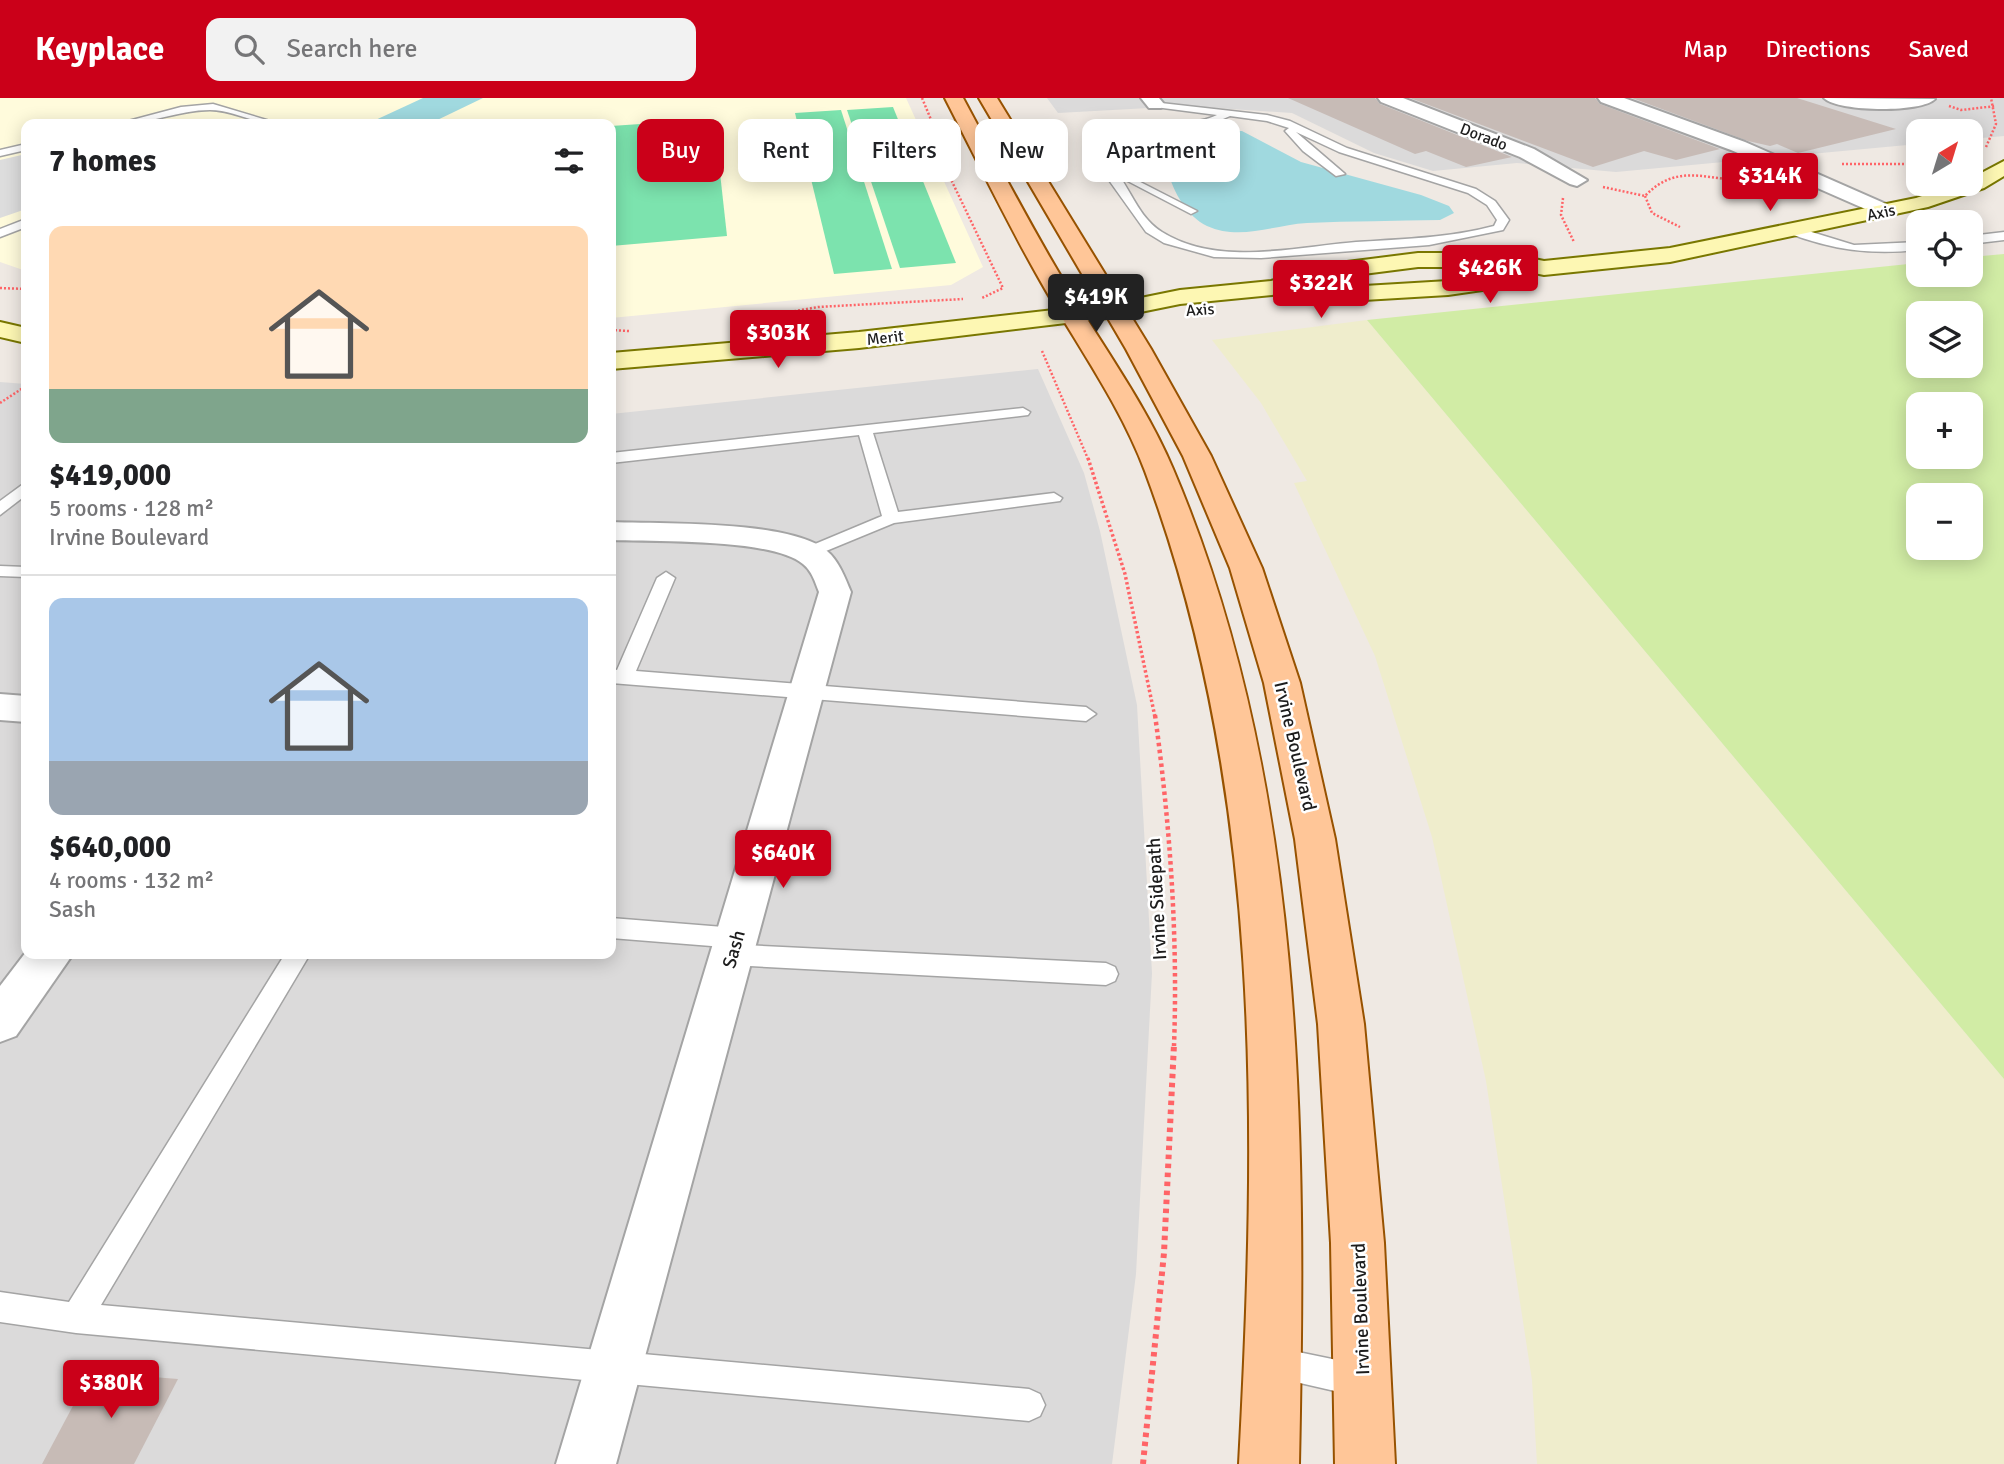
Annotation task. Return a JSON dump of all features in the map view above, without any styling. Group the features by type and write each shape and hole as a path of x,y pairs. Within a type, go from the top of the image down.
{"main road":[{"path":"954,98 1157,466 1193,561 1219,653 1237,746 1261,911 1274,1100 1274,1362 1269,1464"},
{"name":"Irvine Boulevard","path":"988,98 1188,435 1245,566 1297,738 1335,960 1352,1128 1365,1464"}],"street":[{"name":"Dorado","path":"1387,98 1527,153 1577,180"},
{"path":"1607,98 1738,146 1886,211"},
{"path":"1833,98 1874,105 1926,99"},
{"name":"Axis","path":"1116,310 1180,297 1272,288 1339,270 1388,264 1455,258 1515,261 1544,268 1670,255 1886,211 1953,193 1977,184 2004,167"},
{"path":"1388,264 1410,288"},
{"name":"Axis","path":"1116,310 1191,311 1410,288 1448,288 1526,278 1544,268"},
{"name":"Merit","path":"616,361 859,340 1116,310"},
{"path":"0,329 21,335"},
{"path":"616,531 755,540 809,553"},
{"name":"Sash","path":"586,1464 835,592 825,568 809,553"},
{"path":"0,707 21,709"},
{"path":"0,1021 47,959"}],"lane":[{"path":"1117,182 1132,210 1146,228 1166,240 1219,254 1248,257 1357,246 1452,241 1499,229 1503,220 1490,203 1472,191 1343,150 1286,123 1152,101"},
{"path":"143,119 181,110 213,107 257,119"},
{"path":"1213,119 1228,113"},
{"path":"1286,123 1307,149 1340,174"},
{"path":"0,153 21,148"},
{"path":"1139,182 1191,211"},
{"path":"0,233 21,225"},
{"path":"1792,230 1842,249 1860,251 1906,247"},
{"path":"1983,238 2004,236"},
{"path":"616,457 1023,412"},
{"path":"865,431 891,518"},
{"path":"0,510 21,491"},
{"path":"809,553 891,518 1054,498"},
{"path":"0,571 21,572"},
{"path":"666,578 617,677 1086,714"},
{"path":"616,929 734,947 1106,974"},
{"path":"76,1318 295,959"},
{"path":"0,1307 76,1318 1029,1405"},
{"path":"1274,1362 1363,1381"}],"path":[{"path":"922,98 937,134 946,169 1003,288 982,298"},
{"path":"1983,150 1989,145 1997,123 1996,106 1991,98"},
{"path":"1926,99 1961,110 1996,106"},
{"path":"1746,182 1844,163 1906,164"},
{"path":"1645,196 1658,183 1681,176 1703,175 1746,182 1758,187 1771,201 1772,211 1767,219"},
{"path":"1576,244 1563,223 1560,207 1577,180 1645,196"},
{"path":"1645,196 1649,210 1660,220 1692,229"},
{"path":"0,288 21,289"},
{"path":"995,292 1002,294"},
{"path":"728,323 818,307 968,299"},
{"path":"616,330 639,331"},
{"name":"Irvine Sidepath","path":"1042,351 1087,455 1135,612 1154,702 1166,814 1174,949 1170,1160 1143,1464"},
{"path":"0,403 21,389"}],"shaded area":[{"path":"0,98 906,98 916,119 847,119 847,182 944,182 983,267 951,285 616,318 616,119 21,119 21,269 0,262"},
{"path":"1047,98 2004,98 2004,136 1983,138 1983,119 1906,119 1906,145 1616,172 1517,163 1433,171 1374,153 1292,113 1185,106 1058,113"},
{"path":"21,155 21,211 0,218 0,160"},
{"path":"1367,320 2004,1079 2004,1464 1537,1464 1532,1380 1486,1081 1432,837 1375,656 1294,483 1307,481 1261,403 1212,340"},
{"path":"1038,369 1084,473 1100,531 1137,705 1152,973 1136,1274 1112,1464 0,1464 0,382 21,384 21,959 616,959 616,413"}],"green space":[{"path":"893,107 898,119 850,119 847,110"},
{"path":"841,110 847,129 847,182 864,182 892,269 834,274 812,182 833,182 833,119 796,119 795,113"},
{"path":"637,124 637,182 721,182 727,236 616,246 616,126"},
{"path":"871,182 923,182 956,263 900,268"},
{"path":"2004,254 2004,1079 1367,320 1906,264 1906,287 1983,287 1983,256"}],"water":[{"path":"423,98 483,98 439,119 378,119"},
{"path":"1242,131 1301,162 1421,195 1449,206 1454,213 1440,220 1307,223 1232,232 1200,222 1187,210 1171,182 1240,182"}],"building":[{"path":"1288,98 1375,98 1380,104 1512,157 1466,167 1426,151 1415,154"},
{"path":"1410,98 1595,98 1600,104 1720,149 1676,160 1644,151 1593,167"},
{"path":"1632,98 1797,98 1896,129 1798,153 1777,144 1770,146 1748,141"},
{"path":"91,1372 178,1379 134,1464 42,1464"}]}
